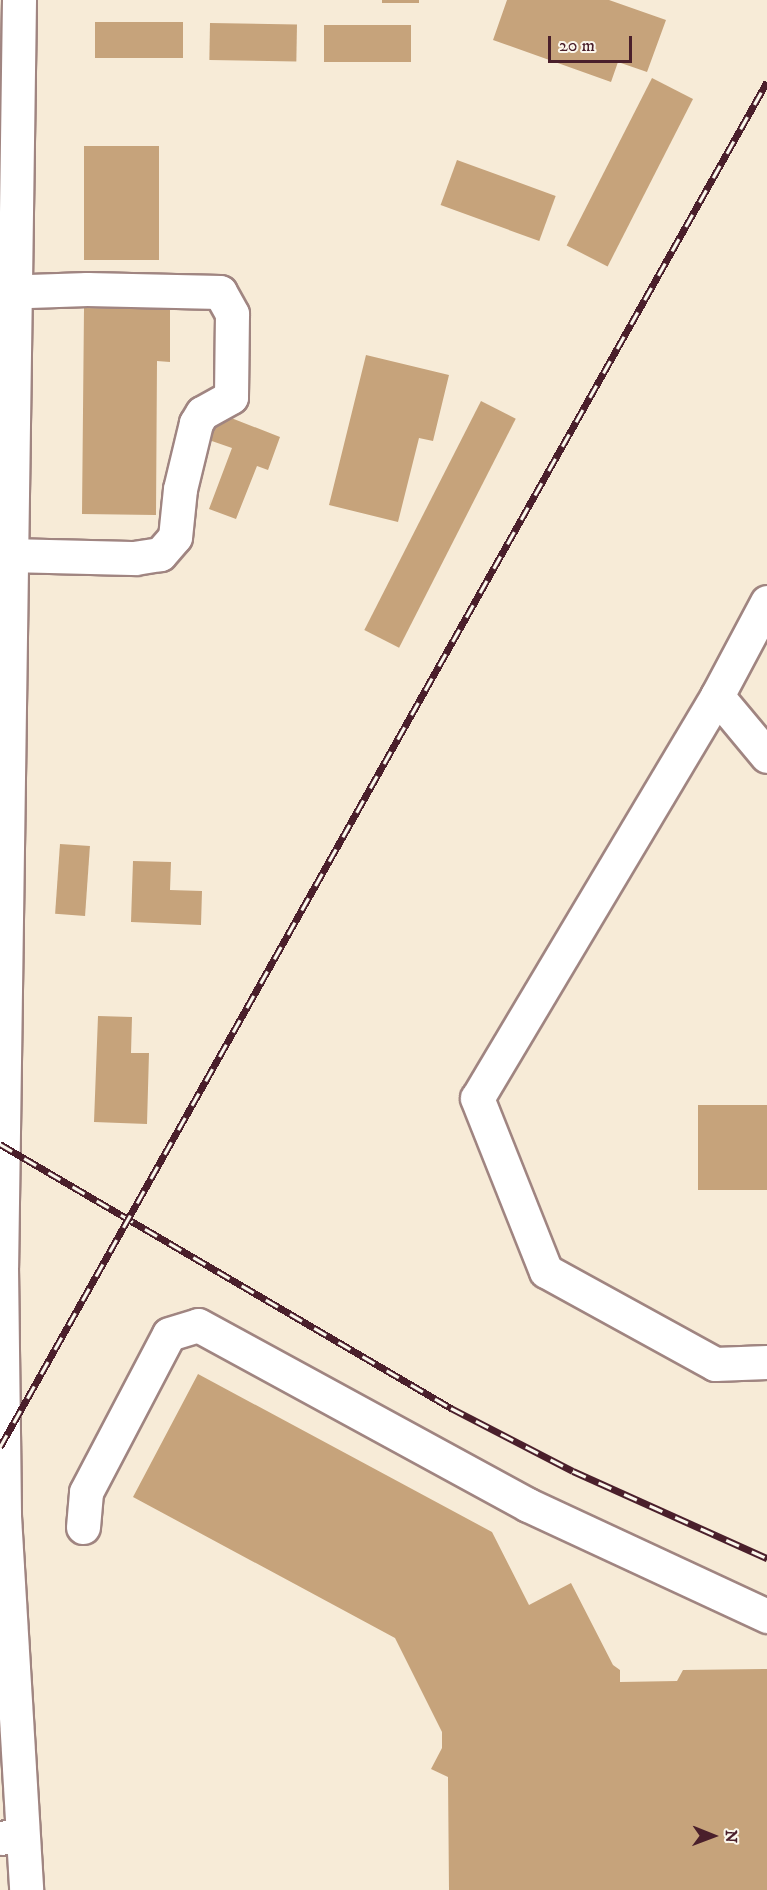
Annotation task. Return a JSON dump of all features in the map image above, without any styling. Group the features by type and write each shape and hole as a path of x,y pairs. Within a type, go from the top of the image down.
{"main road":[{"path":"19,0 9,55 6,448 10,555 4,637 1,1267 2,1515 10,1836 26,1890"},
{"path":"7,292 87,289 220,292 232,314 231,397 202,413 196,423 180,489 175,537 160,554 135,558 10,555"},
{"path":"767,602 717,696 477,1098 546,1271 715,1364 767,1362"},
{"path":"717,696 767,756"},
{"path":"83,1527 86,1492 169,1334 198,1325 528,1505 767,1616"}],"building":[{"path":"382,0 419,0 419,3 382,3"},
{"path":"507,0 609,0 666,20 647,72 618,62 611,82 493,40"},
{"path":"95,22 183,22 183,58 95,58"},
{"path":"210,23 297,25 296,62 209,60"},
{"path":"324,25 411,25 411,62 324,62"},
{"path":"652,78 693,99 608,266 567,246"},
{"path":"84,146 159,146 159,260 84,260"},
{"path":"457,160 556,196 539,241 441,205"},
{"path":"84,308 170,309 170,362 157,361 156,515 82,514"},
{"path":"366,355 449,375 433,441 419,438 398,522 329,505"},
{"path":"481,401 516,419 399,648 364,630"},
{"path":"216,412 280,437 268,470 257,466 236,519 209,509 232,448 206,439"},
{"path":"60,844 90,846 85,916 55,914"},
{"path":"133,861 171,862 170,890 202,891 201,925 131,922"},
{"path":"98,1016 132,1017 131,1053 149,1053 147,1124 94,1122"},
{"path":"698,1105 767,1105 767,1190 698,1190"},
{"path":"198,1374 492,1532 529,1605 571,1583 613,1665 620,1670 620,1682 677,1681 683,1670 767,1669 767,1890 449,1890 448,1777 431,1769 442,1748 442,1732 395,1638 133,1497"}],"railway":[{"path":"0,1447 767,82"},
{"path":"0,1144 451,1408 573,1471 767,1558"}]}
